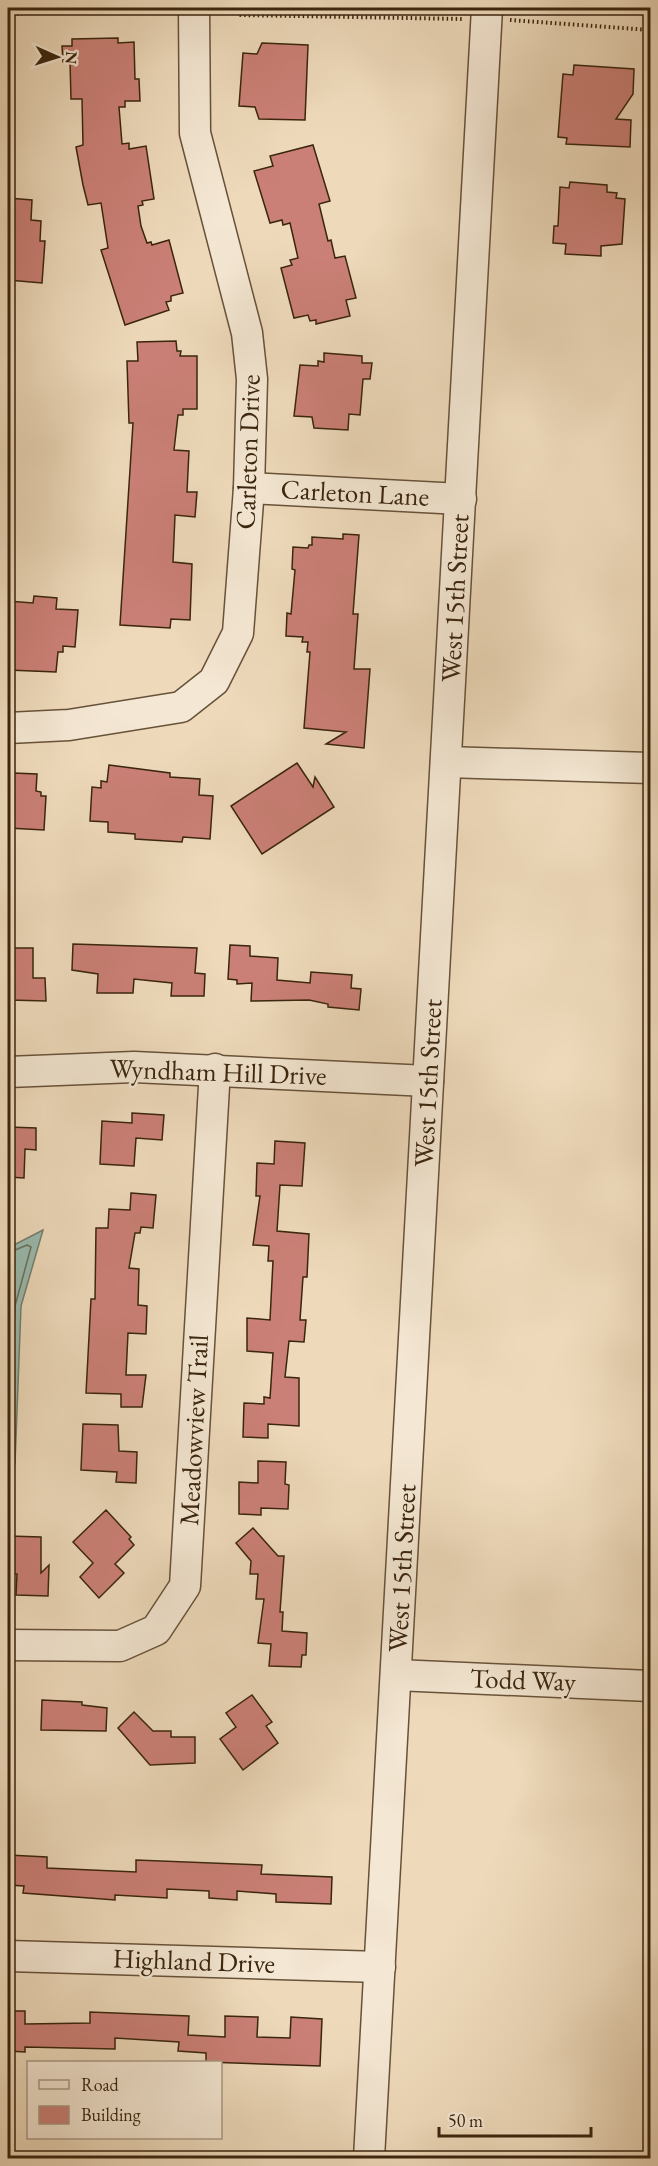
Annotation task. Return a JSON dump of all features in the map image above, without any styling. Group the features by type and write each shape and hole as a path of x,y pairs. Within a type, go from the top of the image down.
{"street":[{"name":"Carleton Drive","path":"8,728 69,725 181,707 214,681 238,633 249,488 252,379 247,333 206,185 195,133 203,8"},
{"name":"West 15th Street","path":"369,2158 487,14"},
{"name":"Carleton Lane","path":"249,488 460,499"},
{"path":"446,762 651,768"},
{"name":"Wyndham Hill Drive","path":"8,1072 134,1067 215,1069 428,1081"},
{"name":"Meadowview Trail","path":"8,1645 120,1646 156,1630 185,1586 215,1069"},
{"name":"Todd Way","path":"396,1675 651,1686"},
{"name":"Highland Drive","path":"8,1956 380,1967"}],"path":[{"path":"8,15 70,8 168,11 203,8 241,15 487,14 651,30"}],"water":[{"path":"43,1230 21,1306 15,1464 8,1463 8,1248"}],"building":[{"path":"118,38 118,43 134,42 135,79 139,79 140,101 125,101 125,107 119,107 122,144 129,143 129,149 146,146 154,199 142,201 143,205 138,206 141,226 147,243 151,242 152,245 169,240 183,293 171,296 171,301 166,302 169,310 125,325 101,250 108,248 101,203 88,205 83,185 76,147 83,145 82,99 71,99 70,62 63,62 62,46 72,46 72,39"},
{"path":"262,43 308,45 305,120 259,119 255,107 239,106 243,53 257,54"},
{"path":"574,65 634,69 633,94 616,119 631,120 630,147 566,144 567,138 558,137 563,74 573,75"},
{"path":"313,145 330,201 319,204 328,241 331,240 335,258 345,256 356,298 346,300 350,316 316,324 316,320 310,321 308,315 294,318 281,268 292,265 290,260 298,258 290,223 283,225 282,220 270,223 254,171 273,166 270,156"},
{"path":"570,182 607,185 607,192 617,193 616,198 625,199 622,244 601,246 601,256 565,254 566,244 553,243 554,226 558,226 560,187 569,188"},
{"path":"8,198 32,200 31,220 41,221 40,241 45,241 42,283 8,280"},
{"path":"176,341 177,351 181,351 180,356 197,356 197,409 183,409 183,415 178,415 174,450 189,451 187,492 197,492 195,517 175,515 173,562 192,564 190,620 171,619 170,628 120,625 133,423 129,423 127,361 138,361 137,342"},
{"path":"324,353 362,356 362,363 372,363 370,379 363,379 360,415 349,414 348,430 314,428 312,417 294,416 300,365 318,366 318,361 324,362"},
{"path":"343,534 359,535 353,614 358,614 354,669 370,669 364,748 326,744 346,732 304,728 310,652 307,652 308,642 302,642 303,637 286,636 287,613 291,614 295,570 292,569 293,547 308,548 312,545 312,537 343,539"},
{"path":"34,596 57,598 56,609 78,610 75,647 63,646 63,652 58,652 56,672 8,670 8,601 33,603"},
{"path":"297,763 313,787 315,777 334,807 262,854 231,806"},
{"path":"109,765 170,773 170,777 200,779 199,795 213,796 210,839 183,837 182,842 135,839 135,834 108,832 108,822 90,821 92,787 101,788 101,781 107,782"},
{"path":"13,773 37,774 36,791 41,792 41,796 46,796 44,830 8,828 8,794 12,794"},
{"path":"73,944 197,948 195,973 205,974 204,996 171,996 172,983 134,979 133,993 97,993 98,974 72,970"},
{"path":"230,945 250,946 250,956 278,958 277,980 310,983 311,972 352,975 351,988 361,989 359,1010 328,1007 328,1004 309,1000 251,1001 252,983 237,984 237,980 228,979"},
{"path":"8,948 33,948 33,978 45,978 46,1001 10,1000"},
{"path":"132,1113 164,1115 162,1140 136,1138 134,1166 100,1164 102,1121 132,1123"},
{"path":"8,1127 36,1128 36,1150 25,1149 24,1178 8,1177"},
{"path":"275,1141 305,1143 302,1186 280,1185 277,1231 309,1234 307,1277 303,1277 300,1320 306,1320 304,1342 289,1341 285,1377 299,1378 299,1426 268,1424 268,1438 243,1437 244,1403 264,1404 264,1397 270,1398 273,1353 247,1351 247,1318 270,1320 273,1261 268,1261 269,1246 253,1245 260,1196 256,1196 257,1163 274,1164"},
{"path":"131,1193 156,1195 153,1228 141,1227 140,1233 135,1233 129,1268 139,1269 138,1305 147,1306 146,1334 128,1333 126,1375 146,1375 142,1407 121,1407 121,1394 86,1393 91,1299 95,1299 96,1228 108,1228 109,1209 130,1210"},
{"path":"83,1424 118,1425 119,1451 137,1452 136,1483 116,1482 117,1472 81,1470"},
{"path":"258,1461 286,1462 285,1484 289,1485 288,1509 261,1508 261,1515 239,1514 239,1482 258,1483"},
{"path":"106,1510 131,1537 129,1539 134,1545 115,1564 124,1573 99,1598 80,1577 93,1563 73,1542"},
{"path":"253,1528 278,1556 284,1556 280,1612 283,1612 282,1631 307,1633 306,1655 302,1655 301,1667 269,1666 271,1644 258,1643 264,1599 256,1599 258,1574 250,1574 251,1561 236,1543"},
{"path":"8,1536 41,1537 41,1573 49,1565 48,1596 16,1595 17,1574 8,1574"},
{"path":"252,1695 272,1722 266,1726 278,1743 243,1770 220,1739 236,1727 226,1713"},
{"path":"42,1700 82,1702 82,1705 107,1708 106,1731 41,1730"},
{"path":"134,1712 153,1731 171,1731 171,1737 195,1737 195,1763 150,1765 118,1728"},
{"path":"8,1855 47,1857 47,1868 136,1872 136,1860 262,1865 261,1874 332,1877 331,1904 276,1902 276,1894 237,1891 237,1900 209,1898 209,1891 167,1889 167,1898 115,1895 115,1900 23,1893 24,1886 8,1885"},
{"path":"8,2011 25,2011 25,2024 90,2023 90,2012 189,2016 188,2035 225,2037 225,2016 258,2017 257,2037 290,2038 291,2017 322,2019 320,2066 206,2061 206,2053 178,2051 179,2042 115,2038 115,2049 25,2047 25,2052 8,2051"}]}
